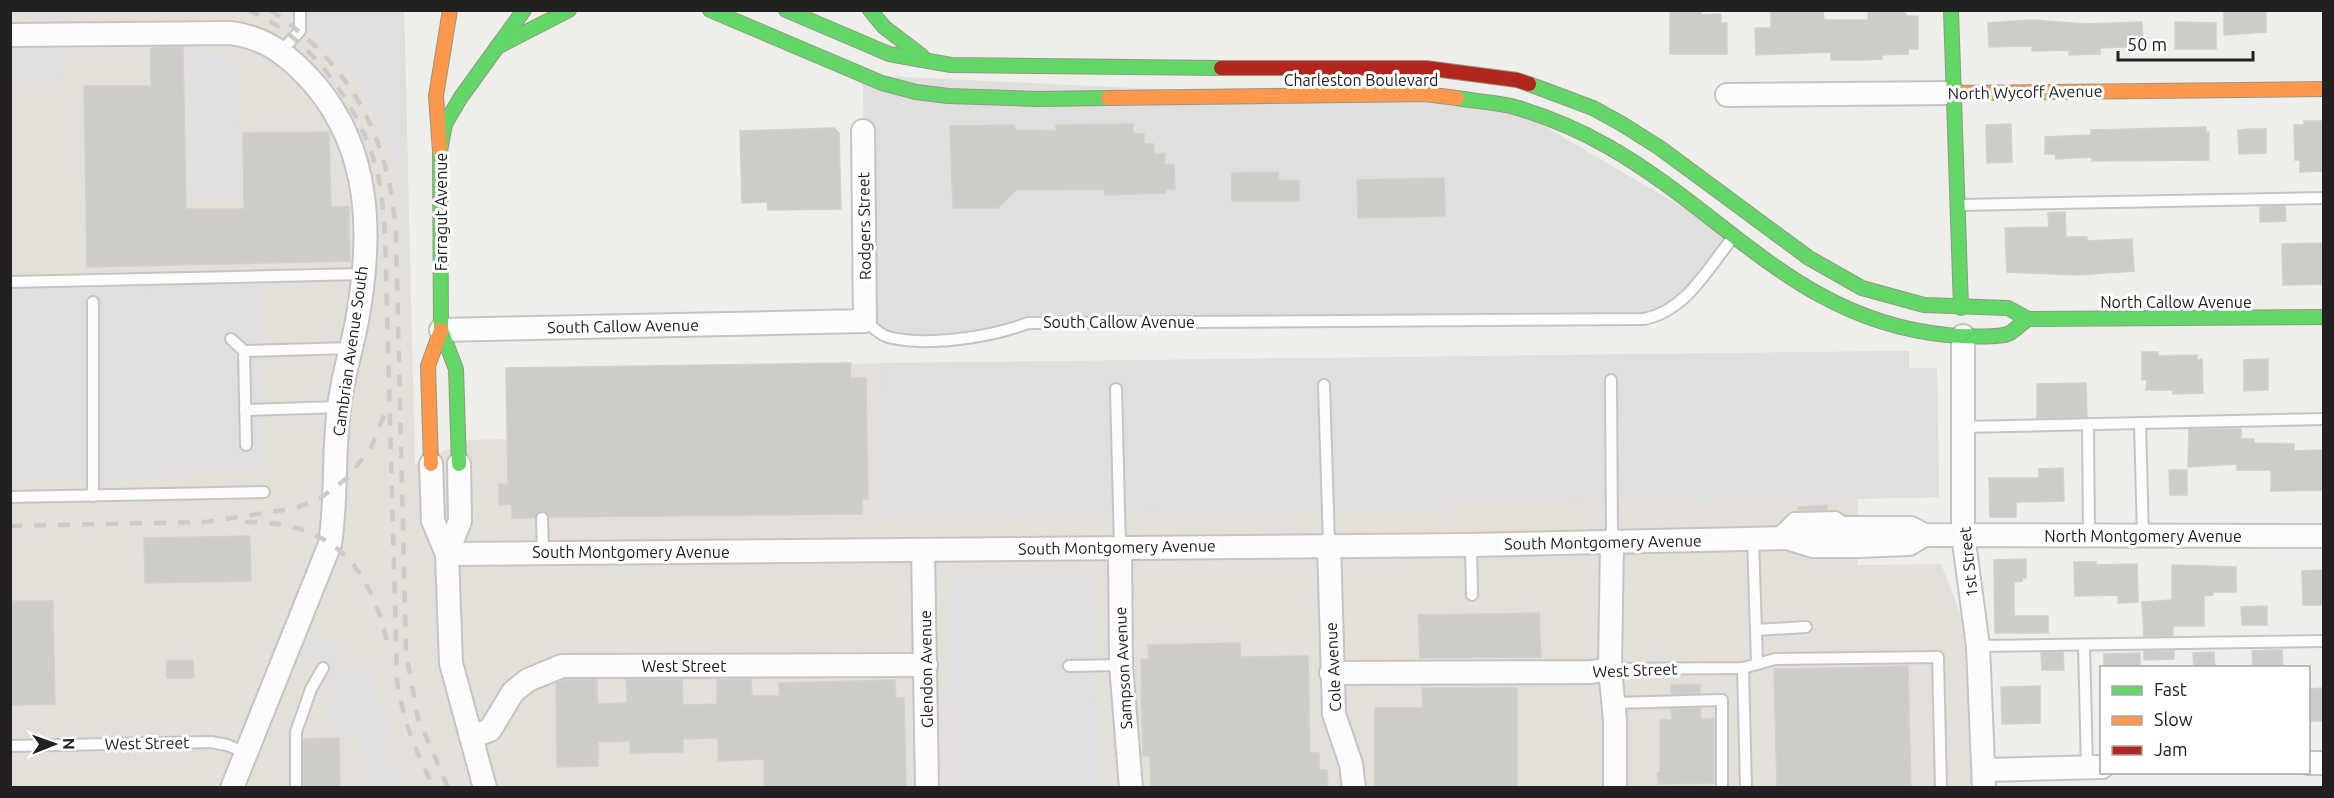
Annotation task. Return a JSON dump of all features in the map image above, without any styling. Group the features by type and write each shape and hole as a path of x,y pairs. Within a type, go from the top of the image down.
{"main road":[{"path":"440,151 436,96 450,10"},
{"name":"Farragut Avenue","path":"431,464 428,366 441,330 440,151 445,124 524,10"},
{"path":"497,47 569,10"},
{"name":"Charleston Boulevard","path":"710,10 882,83 916,92 948,96 1037,99 1425,94 1510,106 1574,129 1609,147 1645,170 1733,237 1804,287 1851,312 1920,332 1963,336"},
{"name":"Charleston Boulevard","path":"786,10 864,46 889,54 931,62 1042,68 1426,68 1516,80 1576,101 1622,124 1660,148 1835,275 1888,296 1924,305 1961,308"},
{"path":"870,10 884,27 931,62"},
{"path":"1951,10 1961,308"},
{"name":"North Wycoff Avenue","path":"1953,93 2324,89"},
{"name":"North Callow Avenue","path":"1961,308 2008,308 2028,319 2324,317"},
{"path":"1963,336 2008,334 2028,319"},
{"name":"Farragut Avenue","path":"441,330 456,369 459,464"}],"street":[{"name":"Cambrian Avenue South","path":"10,35 231,33 259,39 281,51 322,93 350,138 363,187 365,224 363,274 352,348 339,407 335,516 330,544 232,788"},
{"name":"North Wycoff Avenue","path":"1727,95 1953,93"},
{"name":"Rodgers Street","path":"863,132 865,321"},
{"name":"South Callow Avenue","path":"441,330 865,321"},
{"name":"1st Street","path":"1963,336 1963,535 1978,646 1984,779"},
{"name":"Farragut Avenue","path":"431,464 433,521 447,554 451,663 485,788"},
{"name":"Farragut Avenue","path":"447,554 460,521 459,464"},
{"name":"South Montgomery Avenue","path":"447,554 1329,544 1471,545 1771,538 1809,530 1851,528 1911,528 1924,535 1963,535"},
{"name":"South Montgomery Avenue","path":"1771,538 1814,546 1857,546 1909,544 1924,535"},
{"name":"North Montgomery Avenue","path":"1963,535 2324,536"},
{"path":"1612,540 1610,669 1614,703 1615,788"},
{"name":"Cole Avenue","path":"1329,544 1334,714 1351,764 1354,788"},
{"name":"Sampson Avenue","path":"1120,548 1121,665 1131,788"},
{"name":"Glendon Avenue","path":"924,550 927,788"},
{"name":"West Street","path":"471,737 490,730 513,692 528,680 562,666 926,665"},
{"name":"West Street","path":"1331,673 1591,672 1610,669"},
{"path":"1984,779 2094,768"}],"lane":[{"path":"281,51 300,32 300,10"},
{"path":"1957,205 2324,198"},
{"name":"South Callow Avenue","path":"865,321 886,337 910,340 944,339 1007,331 1028,323 1644,320 1670,311 1692,290 1733,237"},
{"path":"10,282 363,274"},
{"path":"93,302 93,496"},
{"path":"231,339 244,351 352,348"},
{"path":"244,351 246,445"},
{"path":"1611,380 1612,540"},
{"path":"1324,385 1329,544"},
{"path":"1116,390 1120,548"},
{"path":"245,410 339,407"},
{"path":"1964,427 2324,418"},
{"path":"2140,423 2143,536"},
{"path":"2088,424 2089,536"},
{"path":"10,497 264,492"},
{"path":"542,518 543,553"},
{"path":"1757,662 1756,630 1771,538"},
{"path":"1471,545 1472,595"},
{"path":"1756,630 1806,627"},
{"path":"1978,646 2324,641"},
{"path":"2084,645 2094,768"},
{"name":"West Street","path":"1610,669 1743,668 1757,662 1775,659 1938,657 1941,788"},
{"path":"1069,666 1121,665"},
{"path":"296,788 296,732 311,689 323,668"},
{"path":"1743,668 1746,788"},
{"path":"1614,703 1722,700 1722,788"},
{"name":"West Street","path":"10,746 211,742 227,745 246,753"}],"shaded area":[{"path":"10,11 404,11 415,464 469,440 507,439 506,368 1909,351 1909,368 1937,368 1939,497 1858,499 1858,565 1941,564 1969,636 1971,787 11,787"},
{"path":"294,11 404,11 408,169 395,169 389,147 368,98 345,66"},
{"path":"188,44 238,56 242,201 191,201"},
{"path":"10,45 63,45 64,80 11,81"},
{"path":"863,75 1510,106 1733,237 1663,314 1029,323 944,339 886,337 865,321"},
{"path":"260,286 263,473 11,477 10,291"},
{"path":"1909,351 1909,368 1937,368 1939,497 882,517 880,363"},
{"path":"1093,575 1098,787 948,788 952,577"},
{"path":"312,631 340,642 334,664 350,671 368,666 395,743 379,749 385,763 401,764 402,787 365,787 364,762 354,738 339,738 323,698 334,693 334,686 328,682 322,683 319,688 313,685 323,668 302,657"}],"building":[{"path":"1670,10 1701,10 1701,15 1721,14 1721,23 1727,23 1727,54 1670,54"},
{"path":"1771,10 1823,10 1824,20 1868,20 1868,10 1902,10 1907,16 1918,16 1918,49 1908,49 1908,54 1882,55 1882,59 1861,60 1831,60 1831,52 1756,55 1755,28 1771,28"},
{"path":"2224,10 2266,10 2266,32 2224,35"},
{"path":"2031,20 2085,24 2142,22 2143,46 2100,48 2100,54 2069,55 2069,50 2032,51 2032,46 1989,47 1988,23"},
{"path":"2175,22 2216,23 2216,49 2175,49"},
{"path":"183,47 186,209 244,209 243,133 329,132 331,207 349,207 350,261 87,267 84,86 151,86 151,48"},
{"path":"2304,121 2324,121 2324,171 2300,172 2300,160 2295,160 2294,125 2304,125"},
{"path":"1133,124 1133,133 1144,134 1144,144 1154,144 1154,154 1165,153 1164,164 1174,165 1175,189 1166,189 1165,193 1105,195 1105,189 1016,190 998,208 953,208 950,126 1014,125 1015,130 1056,131 1056,125"},
{"path":"2011,124 2012,162 1987,163 1986,125"},
{"path":"2206,127 2206,132 2209,132 2209,160 2092,161 2092,157 2056,159 2055,154 2045,154 2045,137 2091,135 2091,130"},
{"path":"834,128 839,133 841,209 768,210 767,202 742,203 740,131"},
{"path":"2266,129 2266,153 2239,154 2238,130"},
{"path":"1278,172 1279,180 1299,181 1299,201 1232,201 1232,173"},
{"path":"1444,178 1445,216 1358,218 1357,180"},
{"path":"2285,206 2286,221 2260,222 2260,207"},
{"path":"2065,212 2066,237 2087,237 2087,241 2132,239 2134,271 2078,275 2007,272 2005,228 2049,227 2048,213"},
{"path":"2324,243 2324,284 2283,285 2282,244"},
{"path":"2142,352 2158,352 2159,356 2197,355 2197,360 2202,359 2203,393 2173,394 2173,390 2146,390 2147,380 2142,380"},
{"path":"2268,359 2268,390 2244,391 2244,360"},
{"path":"851,363 850,378 866,378 868,499 862,499 862,514 549,517 542,511 538,512 535,518 512,518 512,504 499,505 499,484 508,484 506,368"},
{"path":"2086,383 2087,417 2037,418 2037,384"},
{"path":"2189,429 2241,429 2241,439 2254,439 2254,443 2294,444 2294,451 2324,450 2324,490 2271,491 2271,470 2237,470 2237,464 2188,467"},
{"path":"2063,468 2064,501 2016,502 2016,517 1990,517 1989,478 2039,478 2039,469"},
{"path":"2169,470 2187,470 2187,495 2170,495"},
{"path":"1827,505 1827,510 1798,510 1798,507"},
{"path":"250,536 251,581 145,583 144,538"},
{"path":"2026,559 2026,578 2014,582 2014,616 2048,616 2048,633 1995,633 1994,560"},
{"path":"2074,562 2096,562 2096,565 2137,564 2138,602 2118,603 2118,595 2075,596"},
{"path":"2172,565 2236,567 2236,592 2213,592 2213,595 2204,596 2204,626 2173,626 2173,636 2144,636 2142,602 2172,600"},
{"path":"2324,570 2324,605 2303,605 2302,571"},
{"path":"10,601 53,601 55,704 10,705"},
{"path":"2267,606 2267,625 2242,625 2241,607"},
{"path":"1539,613 1541,657 1420,658 1418,615"},
{"path":"1240,643 1240,657 1308,656 1310,753 1319,753 1319,770 1327,770 1328,788 1151,788 1150,756 1143,756 1141,659 1149,659 1148,645"},
{"path":"2282,650 2283,666 2253,666 2252,651"},
{"path":"2144,651 2174,651 2174,659 2144,660"},
{"path":"2063,652 2064,670 2042,670 2041,653"},
{"path":"2214,652 2215,666 2194,666 2193,653"},
{"path":"2140,653 2140,666 2104,666 2104,654"},
{"path":"193,660 194,678 167,678 167,661"},
{"path":"1908,666 1911,788 1777,788 1774,669"},
{"path":"597,679 598,704 627,703 626,679 682,679 683,705 717,704 717,680 751,679 752,696 779,696 779,683 895,680 896,698 904,698 906,788 764,788 764,759 718,761 718,738 683,739 683,752 630,753 630,741 598,742 598,766 557,767 556,683 565,680"},
{"path":"1700,684 1700,693 1671,694 1671,685"},
{"path":"2040,686 2040,723 2002,724 2001,687"},
{"path":"1422,688 1517,688 1517,788 1375,788 1375,708 1423,708"},
{"path":"2324,688 2324,721 2310,721 2310,689"},
{"path":"1700,708 1701,719 1714,719 1714,783 1658,784 1660,720 1672,720 1671,709"},
{"path":"339,738 340,788 303,788 303,739"}],"railway":[{"path":"248,10 271,22 292,37 329,75 357,120 368,143 378,175 385,235 397,679 402,708 411,735 434,788"},
{"path":"270,10 299,31 324,55 345,80 362,107 376,137 386,168 393,202 396,237 406,653 418,718 448,788"},
{"path":"10,526 206,522 296,508 322,497 347,478 371,448 385,413"},
{"path":"245,522 276,524 303,530 326,540 344,555 360,573 372,596 382,622 389,651"}],"traffic: fast":[{"path":"459,464 456,369 441,330 440,151 445,124 461,97 524,10"},
{"path":"497,47 569,10"},
{"path":"710,10 882,83 916,92 948,96 1037,99 1108,98"},
{"path":"786,10 889,54 951,65 1221,68"},
{"path":"870,10 884,27 922,56"},
{"path":"1951,10 1961,308"},
{"path":"1529,84 1593,108 1622,124 1660,148 1809,258 1862,288 1924,305 2008,308 2028,319 2324,317"},
{"path":"1457,98 1523,110 1560,123 1596,140 1650,173 1766,260 1806,287 1848,309 1895,326 1961,336 2004,335 2028,319"}],"traffic: slow":[{"path":"440,151 436,96 450,10"},
{"path":"1953,93 2324,89"},
{"path":"1108,98 1425,94 1457,98"},
{"path":"431,464 428,366 441,330"}],"traffic: jam":[{"path":"1221,68 1426,68 1517,80 1529,84"}]}
